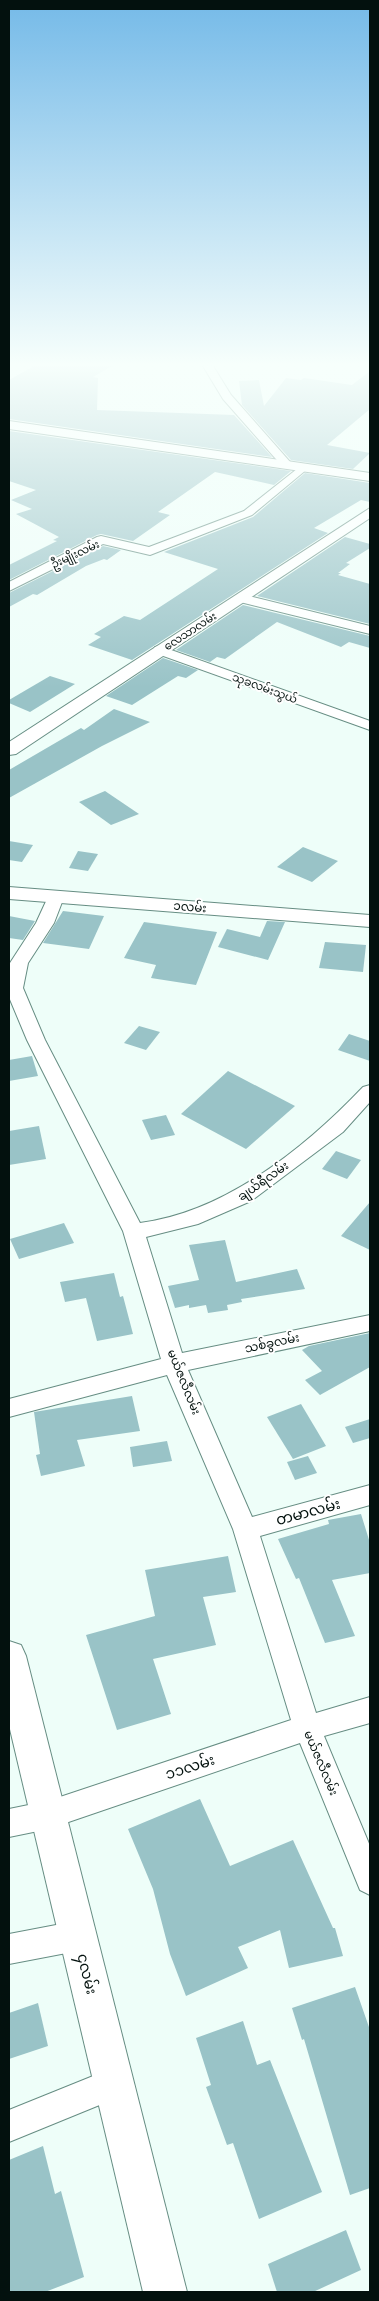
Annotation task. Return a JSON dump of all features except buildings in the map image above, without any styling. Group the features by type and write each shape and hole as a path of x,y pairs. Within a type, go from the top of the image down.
{"street":[{"name":"ဦးမျိုးလမ်း","path":"9,587 101,540 150,551 248,513 296,473"},
{"path":"343,473 370,477"},
{"name":"လေသာလမ်း","path":"9,750 370,512"},
{"path":"241,598 370,630"},
{"name":"သုခလမ်းသွယ်","path":"160,650 370,726"},
{"name":"၁လမ်း","path":"9,893 370,922"},
{"name":"မယ်ဇလီလမ်း","path":"56,897 45,923 20,964 14,988 36,1040 134,1231 174,1364 245,1529 307,1728 370,1880"},
{"name":"ချယ်ရီလမ်း","path":"134,1231 154,1229 229,1204 244,1196 336,1127 370,1091"},
{"name":"သစ်ခွလမ်း","path":"9,1408 174,1364 370,1324"},
{"name":"တမာလမ်း","path":"245,1529 370,1495"},
{"name":"၄လမ်း","path":"9,1656 165,2292"},
{"name":"၁၁လမ်း","path":"9,1823 48,1815 307,1728 370,1710"},
{"path":"9,1949 78,1936"},
{"path":"9,2126 113,2084"}]}
